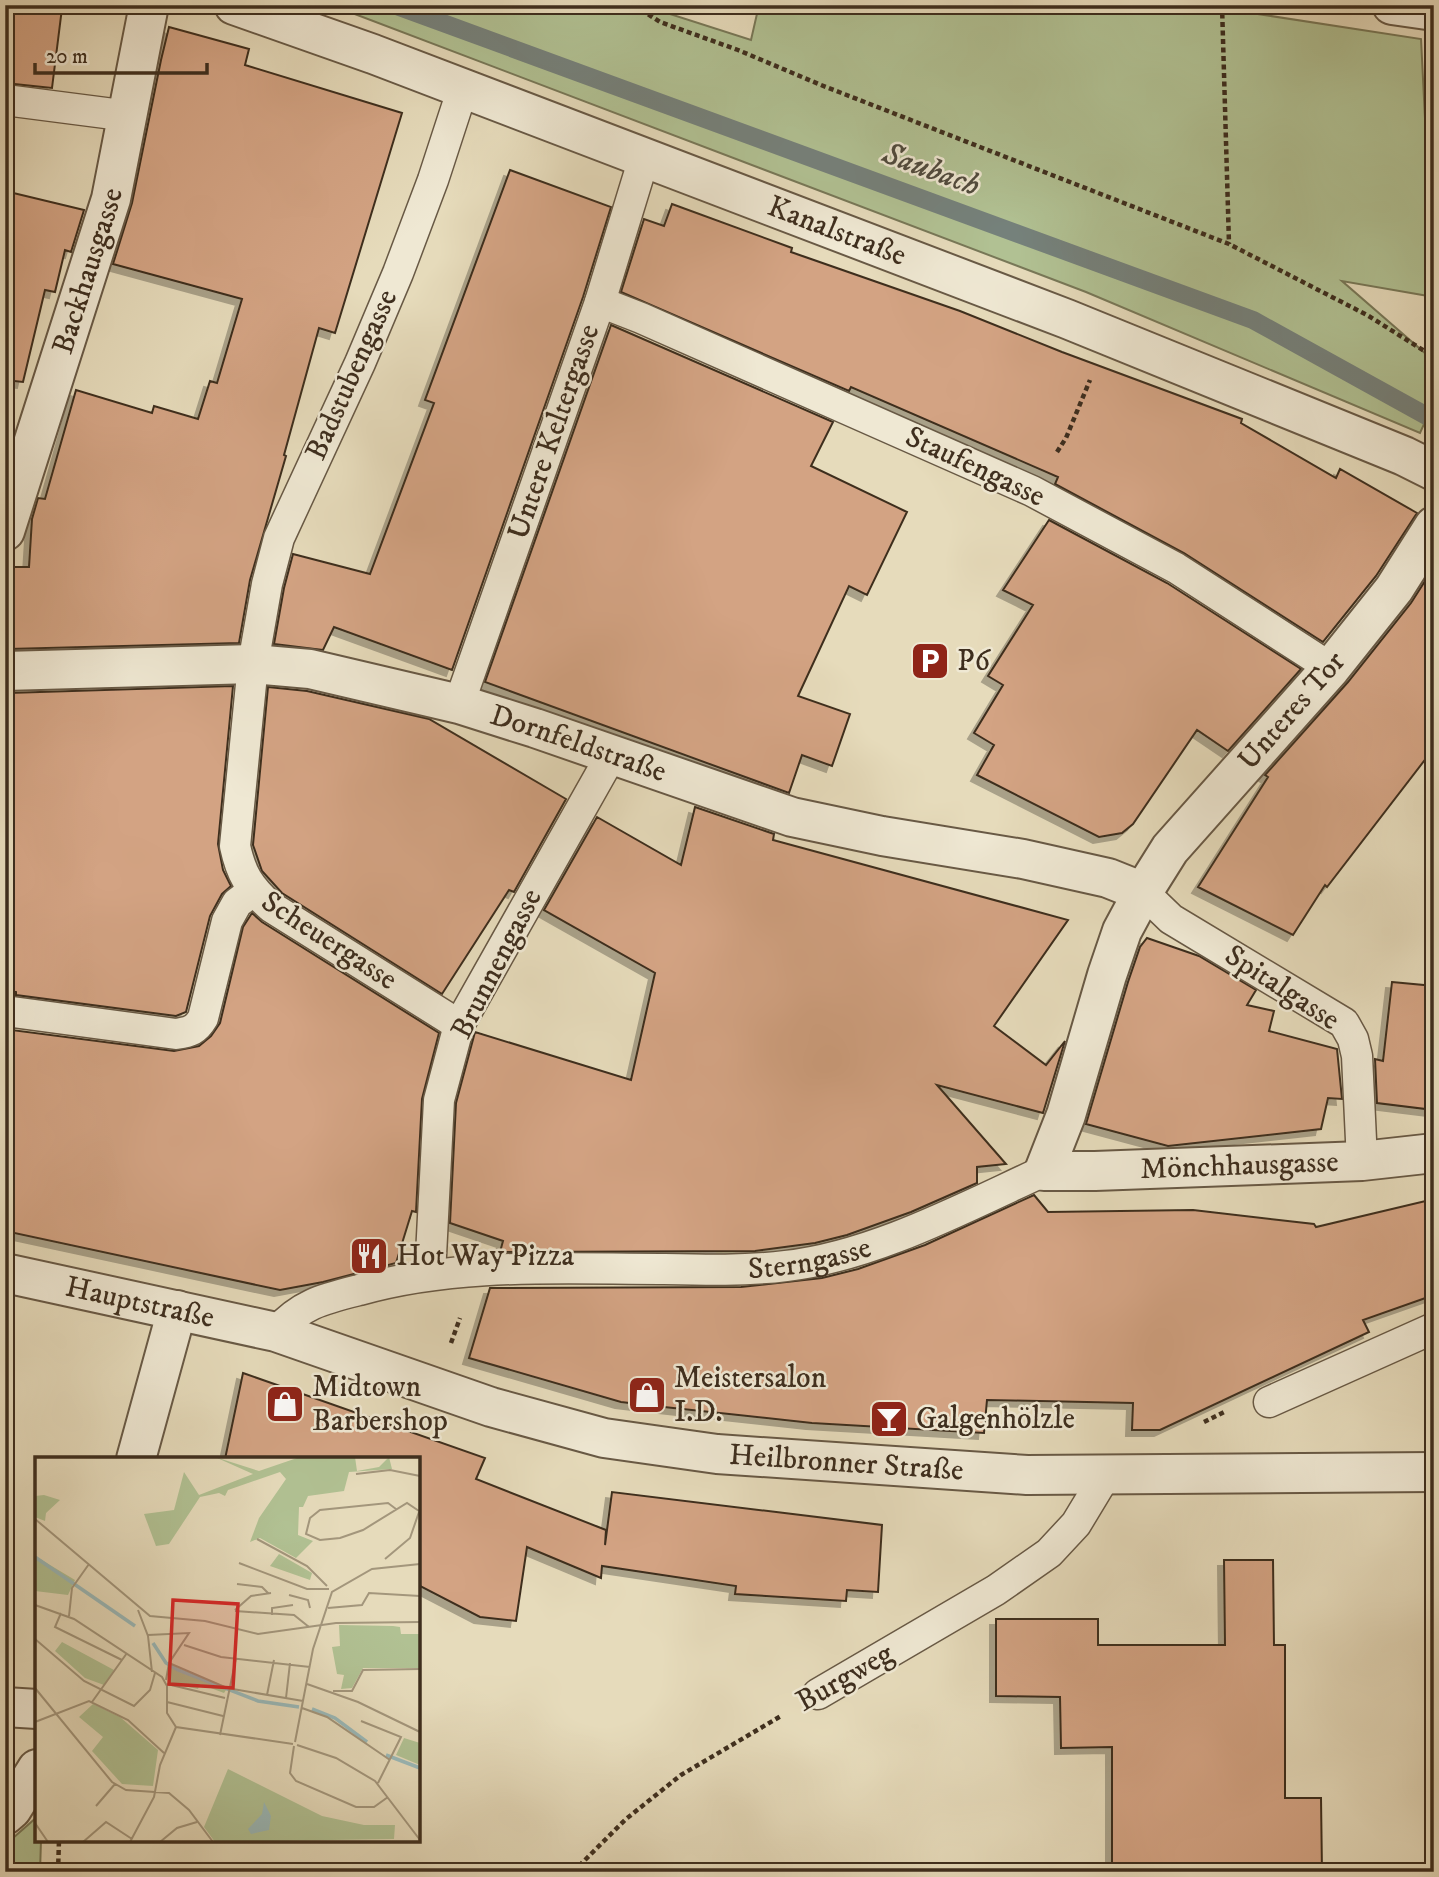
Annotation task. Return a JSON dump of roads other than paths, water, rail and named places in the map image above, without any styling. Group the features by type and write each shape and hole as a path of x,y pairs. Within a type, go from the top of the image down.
{"street":[{"name":"Backhausgasse","path":"5,531 111,198 149,5"},
{"name":"Kanalstraße","path":"234,5 463,88 1108,336 1404,456 1434,471"},
{"path":"1392,5 1434,11"},
{"name":"Unteres Tor","path":"1143,892 1170,849 1331,668 1394,589 1434,526"},
{"name":"Dornfeldstraße","path":"5,671 253,664 310,669 459,704 792,817 882,836 1023,859 1108,878 1143,892"},
{"path":"1044,1171 1066,1115 1122,931 1143,892"},
{"name":"Mönchhausgasse","path":"1044,1171 1362,1161 1434,1153"},
{"name":"Hauptstraße","path":"5,1273 276,1332"},
{"path":"137,1457 177,1310"},
{"name":"Heilbronner Straße","path":"276,1332 491,1407 604,1438 717,1454 1027,1475 1434,1472"},
{"path":"5,1707 35,1709"},
{"path":"5,1815 12,1809 35,1772"}],"lane":[{"name":"Badstubengasse","path":"253,664 267,584 279,538 360,363 398,273 433,180 463,88"},
{"path":"5,100 129,116"},
{"name":"Untere Keltergasse","path":"459,704 600,302 644,158"},
{"name":"Staufengasse","path":"600,302 1032,491 1176,568 1331,668"},
{"name":"Scheuergasse","path":"253,664 235,846 240,867 253,891 271,907 459,1025"},
{"name":"Brunnengasse","path":"430,1275 439,1100 459,1025 612,754"},
{"path":"5,1011 176,1034 197,1028 203,1018 227,921 237,903 253,891"},
{"name":"Spitalgasse","path":"1143,892 1171,919 1344,1023 1353,1039 1357,1056 1362,1161"},
{"name":"Sterngasse","path":"276,1332 290,1316 320,1300 385,1283 430,1275 531,1268 717,1270 786,1266 841,1256 895,1236 1044,1171"},
{"path":"1269,1402 1434,1328"},
{"name":"Burgweg","path":"818,1694 996,1590 1049,1553 1076,1524 1105,1476"}],"waterway":[{"name":"Saubach","path":"394,5 1253,320 1434,420"}],"place":[{"name":"P6","path":"930,661"},
{"name":"Hot Way Pizza","path":"369,1256"},
{"name":"Meistersalon I.D.","path":"647,1395"},
{"name":"Midtown Barbershop","path":"285,1404"},
{"name":"Galgenhölzle","path":"889,1419"}]}
